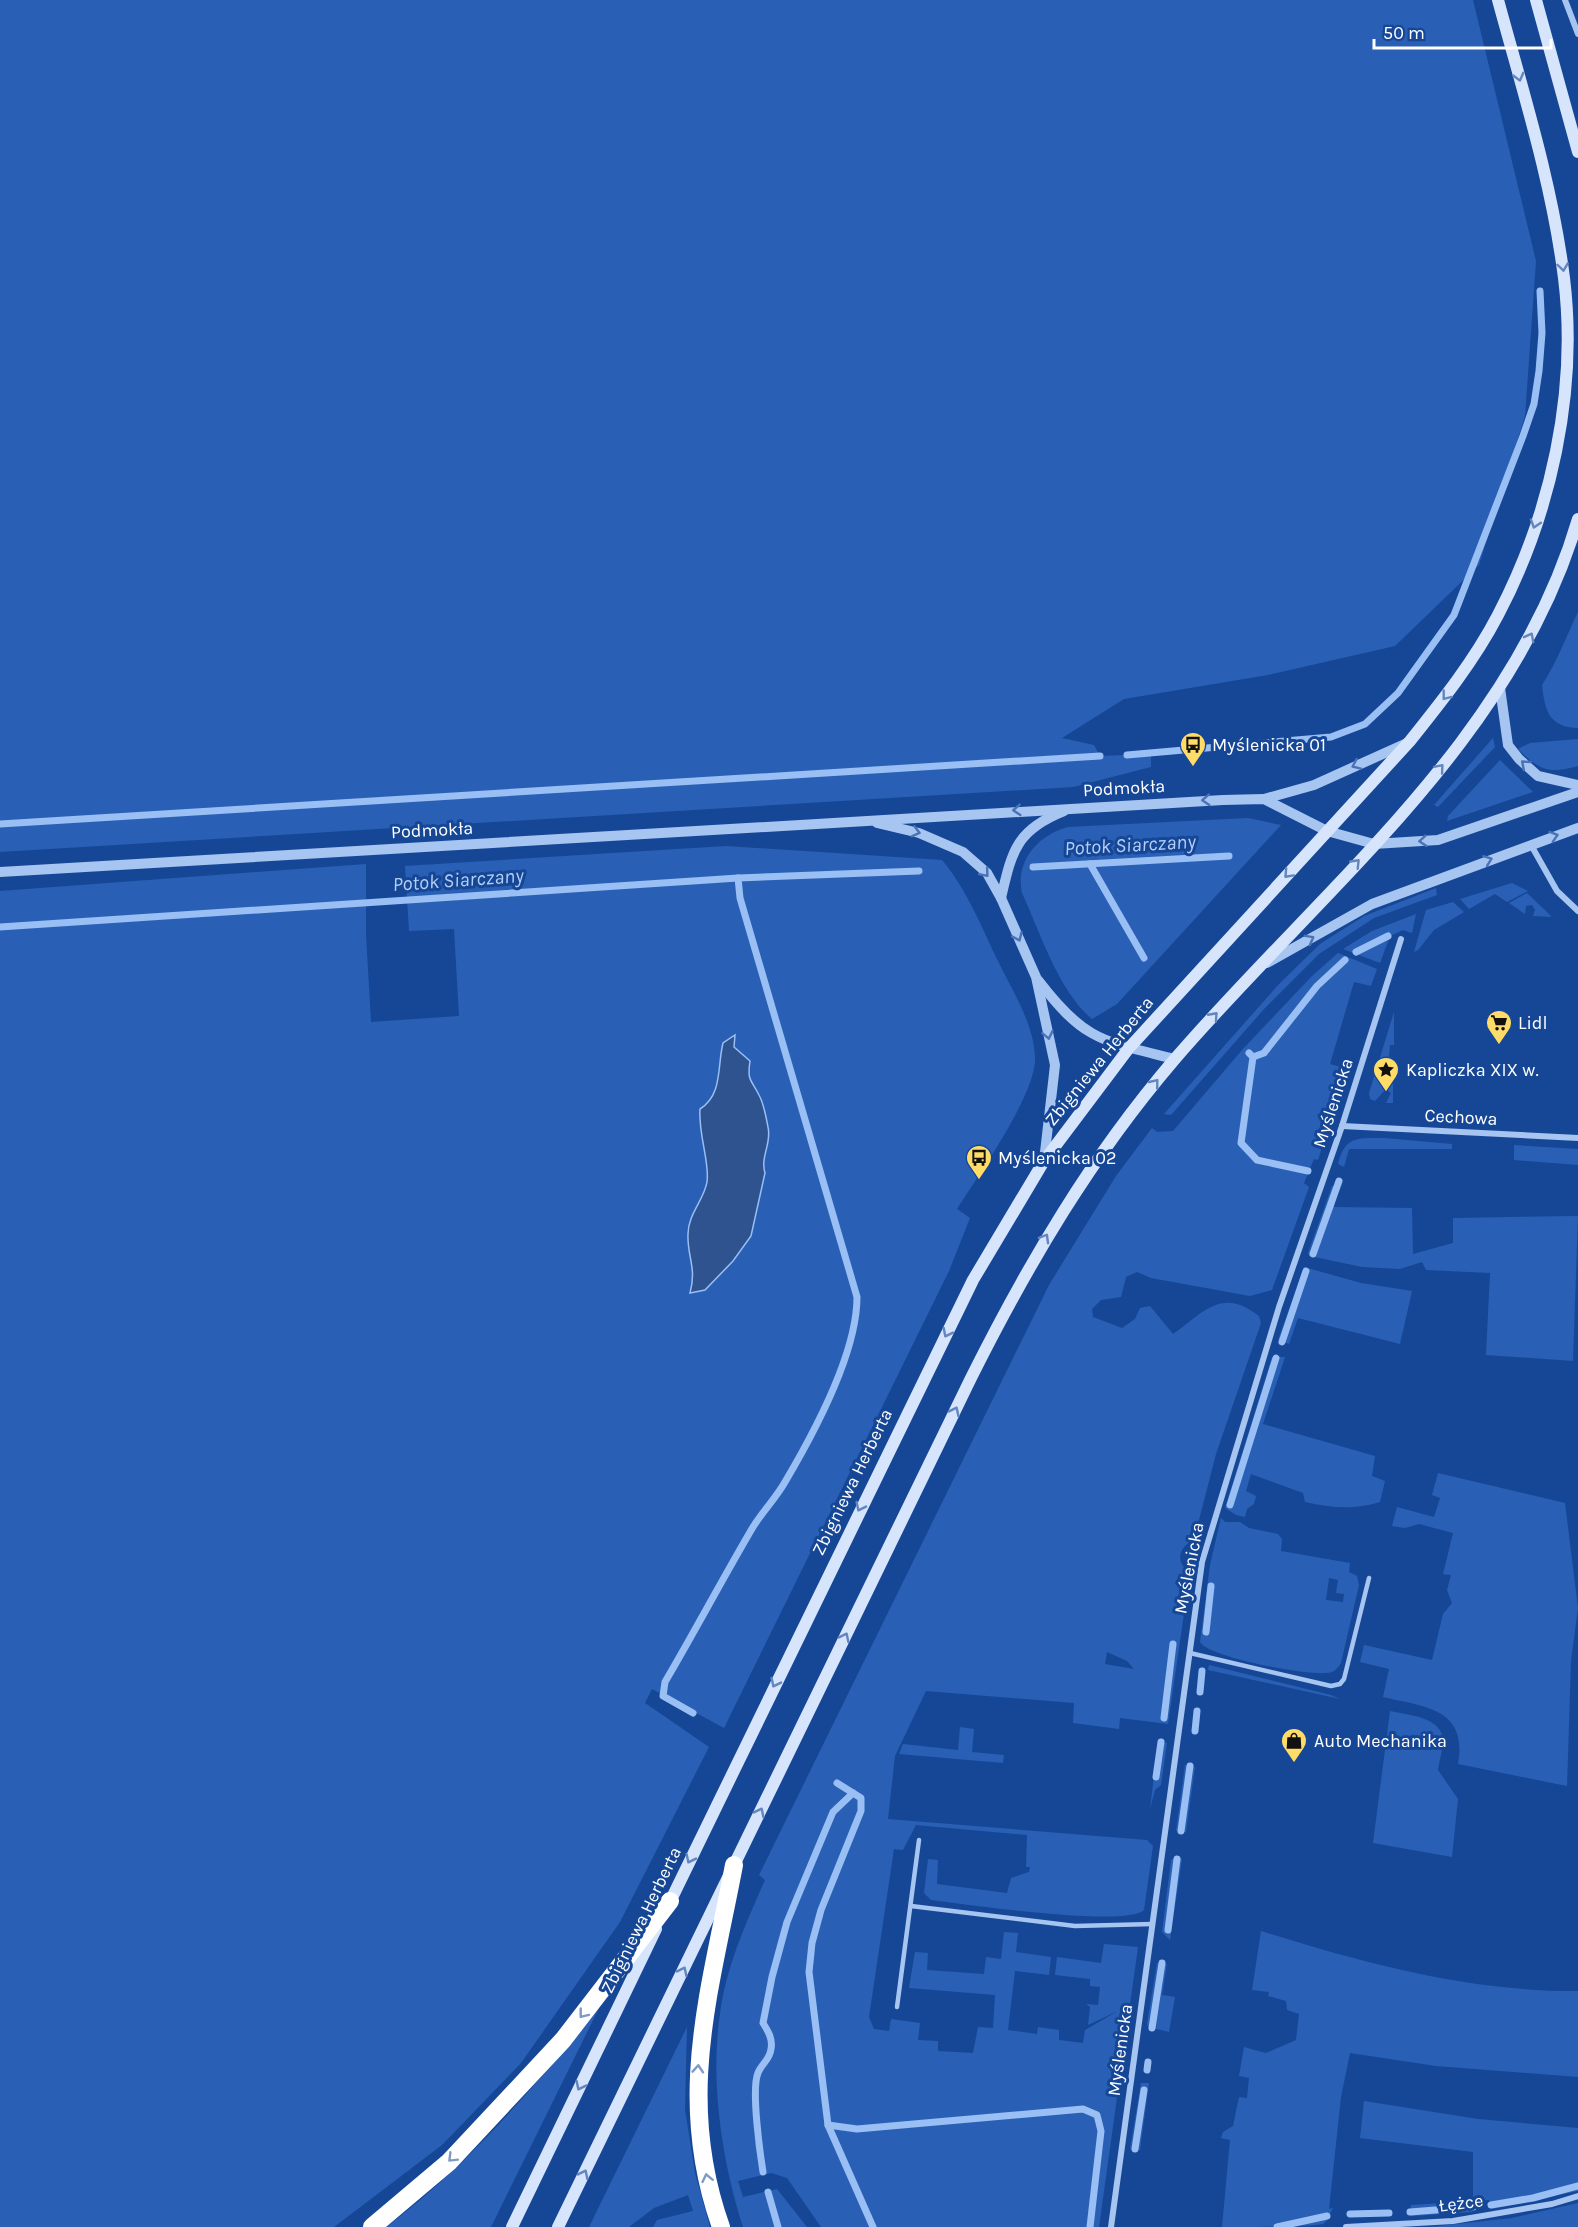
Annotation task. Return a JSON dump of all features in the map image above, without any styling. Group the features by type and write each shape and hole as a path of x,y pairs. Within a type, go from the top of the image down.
{"highway":[{"path":"721,2227 702,2149 697,2080 706,2000 734,1865"},
{"path":"372,2227 449,2162 563,2040 670,1901"}],"main road":[{"name":"Zbigniewa Herberta","path":"512,2227 973,1280 1044,1161 1129,1048 1410,741 1451,689 1492,624 1508,593 1539,513 1561,423 1567,311 1560,247 1536,139 1498,0"},
{"path":"1536,0 1578,152"},
{"path":"558,2227 1011,1298 1077,1186 1122,1124 1175,1059 1374,844 1457,748 1500,688 1522,652 1550,597 1578,519"}],"street":[{"path":"1565,0 1578,34"},
{"path":"1500,688 1508,745 1519,759 1538,776 1578,785"},
{"path":"1264,799 1314,785 1410,741"},
{"name":"Podmokła","path":"0,872 1075,807 1264,799 1328,831 1374,844 1438,840 1578,792"},
{"path":"1001,898 1018,842 1041,820 1075,807"},
{"name":"Podmokła","path":"865,820 919,833 963,852 987,873 1001,898 1036,977 1055,1065 1044,1161"},
{"path":"1258,967 1372,904 1578,828"},
{"path":"1530,844 1557,891 1578,911"},
{"name":"Myślenicka","path":"1111,2227 1202,1562 1279,1307 1342,1126 1401,939"},
{"path":"1036,977 1061,1011 1075,1023 1108,1043 1175,1059"},
{"name":"Cechowa","path":"1342,1126 1578,1138"},
{"name":"Łężce","path":"1346,2227 1453,2221 1552,2204 1578,2196"}],"lane":[{"path":"1190,1653 1284,1677 1330,1686 1340,1684 1344,1679 1369,1578"},
{"path":"897,2007 919,1840"},
{"path":"911,1906 1075,1926 1153,1924"}],"shaded area":[{"path":"0,0 1473,0 1536,261 1525,416 1479,565 1395,646 1268,675 1124,699 1062,738 1094,745 1100,756 1151,754 1151,767 1073,787 0,852"},
{"path":"1578,612 1578,728 1561,725 1550,716 1542,685"},
{"path":"1493,738 1495,747 1438,807 1434,805"},
{"path":"1578,739 1578,766 1559,770 1539,766 1518,749 1530,743"},
{"path":"1500,760 1533,792 1447,821 1448,816"},
{"path":"1248,818 1281,825 1117,1004 1092,1019 1080,1007 1060,978 1022,893 1022,870 1031,851 1047,836 1068,827"},
{"path":"726,846 942,860 966,895 1021,1006 1030,1031 1035,1056 1027,1091 1017,1112 957,1209 970,1218 949,1271 724,1728 652,1689 645,1703 709,1747 620,1922 521,2063 442,2145 334,2227 0,2227 0,891 366,864 366,935 371,1022 459,1016 454,929 409,931 405,866"},
{"path":"1512,883 1528,891 1507,902 1495,894 1469,909 1460,899"},
{"path":"1436,888 1437,895 1374,918 1319,954 1265,1008 1171,1115 1164,1114 1279,984 1320,944 1364,916"},
{"path":"1527,893 1551,917 1533,916 1535,910 1532,905 1526,906 1525,914 1509,903"},
{"path":"1453,902 1464,912 1434,930 1414,952 1426,910"},
{"path":"1416,914 1412,933 1403,930 1390,936 1380,963 1343,949 1372,931"},
{"path":"1338,953 1377,969 1371,986 1354,982 1330,1064 1347,1069 1318,1160 1314,1159 1304,1183 1309,1187 1272,1290 1250,1296 1151,1278 1137,1272 1126,1277 1121,1297 1101,1300 1092,1309 1093,1317 1122,1328 1135,1319 1140,1308 1150,1306 1173,1334 1203,1311 1223,1303 1234,1303 1246,1307 1259,1316 1261,1323 1216,1454 1194,1539 1185,1546 1180,1554 1181,1563 1188,1572 1188,1586 1168,1724 1120,1718 1119,1729 1073,1723 1074,1703 926,1691 895,1756 888,1819 1147,1840 1153,1846 1144,1910 1131,1915 1107,1917 1008,1910 931,1900 924,1893 928,1859 938,1860 937,1884 1007,1893 1011,1878 1029,1872 1030,1867 1026,1867 1027,1835 916,1825 903,1850 894,1849 869,2017 874,2029 889,2031 891,2019 920,2023 918,2040 938,2041 938,2051 973,2053 978,2027 993,2028 995,1995 909,1988 915,1952 928,1953 927,1970 984,1974 986,1957 1001,1959 1004,1932 1018,1933 1016,1952 1051,1957 1049,1975 1015,1971 1008,2030 1037,2034 1038,2027 1059,2030 1059,2040 1083,2043 1085,2030 1118,2011 1088,2025 1090,2007 1086,2004 1098,2005 1100,1987 1090,1986 1090,1979 1055,1975 1057,1957 1101,1963 1104,1944 1138,1947 1099,2227 821,2227 787,2178 771,2173 738,2181 743,2197 777,2189 807,2227 743,2227 729,2176 720,2122 716,2067 717,2040 723,1997 732,1962 765,1880 759,1875 1049,1285 1116,1176 1152,1128 1157,1132 1173,1131 1242,1050 1312,976","holes":["1107,1652 1127,1661 1134,1669 1105,1664"]},
{"path":"1394,1012 1394,1045 1390,1045 1389,1057 1393,1058 1393,1103 1386,1103 1391,1093 1386,1089 1375,1101 1370,1099 1369,1093"},
{"path":"735,1035 734,1047 750,1061 749,1076 761,1099 766,1115 769,1139 764,1161 765,1173 751,1236 733,1261 705,1290 690,1293 692,1269 688,1242 689,1227 707,1182 700,1109 707,1103 716,1088 723,1043"},
{"path":"1384,1138 1452,1144 1452,1149 1349,1149 1344,1167 1338,1164 1345,1148 1354,1140"},
{"path":"1514,1145 1578,1149 1578,1165 1514,1160"},
{"path":"1339,1185 1334,1207 1412,1208 1413,1254 1453,1243 1453,1218 1578,1216 1573,1361 1486,1355 1490,1273 1426,1270 1422,1262 1400,1269 1362,1267 1310,1256 1308,1253 1332,1186"},
{"path":"1304,1267 1361,1283 1412,1291 1400,1344 1298,1318 1289,1344 1278,1340"},
{"path":"1272,1357 1285,1357 1263,1424 1375,1456 1372,1476 1385,1481 1380,1502 1342,1507 1305,1502 1303,1493 1251,1474 1246,1491 1256,1496 1254,1504 1247,1509 1245,1517 1236,1515 1225,1508"},
{"path":"1438,1473 1565,1503 1578,1608 1571,1661 1567,1786 1458,1764 1459,1745 1456,1731 1450,1721 1440,1713 1428,1708 1383,1697 1389,1669 1360,1662 1364,1645 1432,1660 1443,1614 1452,1603 1447,1590 1451,1575 1443,1574 1453,1533 1419,1524 1405,1528 1392,1526 1397,1507 1434,1517 1440,1498 1432,1495"},
{"path":"1221,1518 1225,1522 1240,1522 1249,1528 1278,1534 1282,1539 1281,1551 1350,1563 1349,1572 1357,1576 1359,1585 1341,1663 1338,1667 1329,1673 1299,1671 1239,1659 1207,1648 1200,1642 1210,1565","holes":["1329,1578 1338,1580 1336,1593 1344,1594 1343,1602 1326,1600"]},
{"path":"1209,1665 1331,1695 1340,1699 1208,1670"},
{"path":"1390,1711 1423,1718 1437,1727 1441,1733 1443,1744 1438,1770 1458,1799 1452,1857 1373,1843"},
{"path":"960,1727 974,1729 972,1752 1004,1755 1003,1763 899,1754 903,1744 958,1750"},
{"path":"1158,1742 1167,1743 1161,1785 1155,1790 1150,1809"},
{"path":"1185,1765 1195,1767 1186,1832 1176,1831"},
{"path":"1182,1859 1170,1940 1162,1932 1171,1860"},
{"path":"1261,1931 1378,1964 1457,1981 1497,1987 1578,1991 1578,2077 1436,2066 1350,2053 1341,2097 1329,2209 1333,2208 1326,2221 1323,2224 1304,2226 1222,2227 1230,2140 1221,2138 1223,2132 1233,2126 1239,2097 1247,2098 1249,2078 1239,2076 1244,2047 1266,2053 1296,2040 1299,2014 1287,2010 1286,2001 1268,1996 1269,1992 1252,1990"},
{"path":"1157,1963 1167,1964 1162,1995 1175,1997 1169,2032 1148,2027 1147,2024"},
{"path":"600,2006 491,2227 386,2227 445,2178 473,2151 526,2095"},
{"path":"687,2027 685,2109 695,2173 710,2227 653,2227 657,2220 693,2211 688,2195 654,2208 629,2227 589,2227"},
{"path":"1141,2083 1149,2083 1140,2150 1130,2149"},
{"path":"1364,2101 1478,2119 1578,2128 1578,2191 1492,2209 1489,2200 1476,2201 1472,2212 1412,2216 1407,2214 1410,2213 1411,2205 1473,2201 1473,2152 1360,2138"},
{"path":"1578,2203 1578,2227 1429,2227 1512,2218"}],"waterway":[{"path":"1127,755 1331,737 1365,724 1398,693 1454,615 1523,436 1534,404 1539,371 1542,333 1540,291"},
{"path":"0,824 1100,756"},
{"name":"Potok Siarczany","path":"1033,867 1229,856"},
{"path":"1090,864 1144,958"},
{"name":"Potok Siarczany","path":"0,927 738,878 919,871"},
{"path":"693,1713 663,1696 665,1682 753,1527 781,1488 821,1417 850,1343 857,1297 740,898 738,878"},
{"path":"1356,952 1388,936"},
{"path":"1253,1057 1264,1053 1317,986 1345,960"},
{"path":"1249,1053 1253,1057 1241,1143 1257,1160 1308,1171"},
{"path":"1313,1254 1339,1181"},
{"path":"1282,1342 1306,1271"},
{"path":"1230,1505 1276,1358"},
{"path":"1206,1632 1211,1586"},
{"path":"1164,1718 1173,1644"},
{"path":"1200,1692 1202,1671"},
{"path":"1195,1731 1197,1711"},
{"path":"1156,1777 1161,1742"},
{"path":"1181,1831 1190,1766"},
{"path":"837,1783 861,1798 861,1811 821,1910 812,1943 809,1972 828,2125 873,2227"},
{"path":"763,2172 755,2093 758,2073 771,2049 771,2038 763,2023 772,1977 787,1922 833,1812 853,1793"},
{"path":"1168,1930 1177,1859"},
{"path":"1152,2028 1162,1963"},
{"path":"1147,2070 1148,2062"},
{"path":"1135,2149 1144,2090"},
{"path":"828,2125 857,2129 1083,2109 1097,2115 1101,2131 1090,2227"},
{"path":"1491,2205 1533,2198 1578,2186"},
{"path":"768,2192 778,2227"},
{"path":"1410,2212 1473,2207"},
{"path":"1350,2214 1389,2213"},
{"path":"1277,2227 1327,2216"}],"place":[{"name":"Myślenicka 01","path":"1193,768"},
{"name":"Lidl","path":"1499,1046"},
{"name":"Kapliczka XIX w.","path":"1386,1093"},
{"name":"Myślenicka 02","path":"979,1181"},
{"name":"Auto Mechanika","path":"1294,1764"}]}
